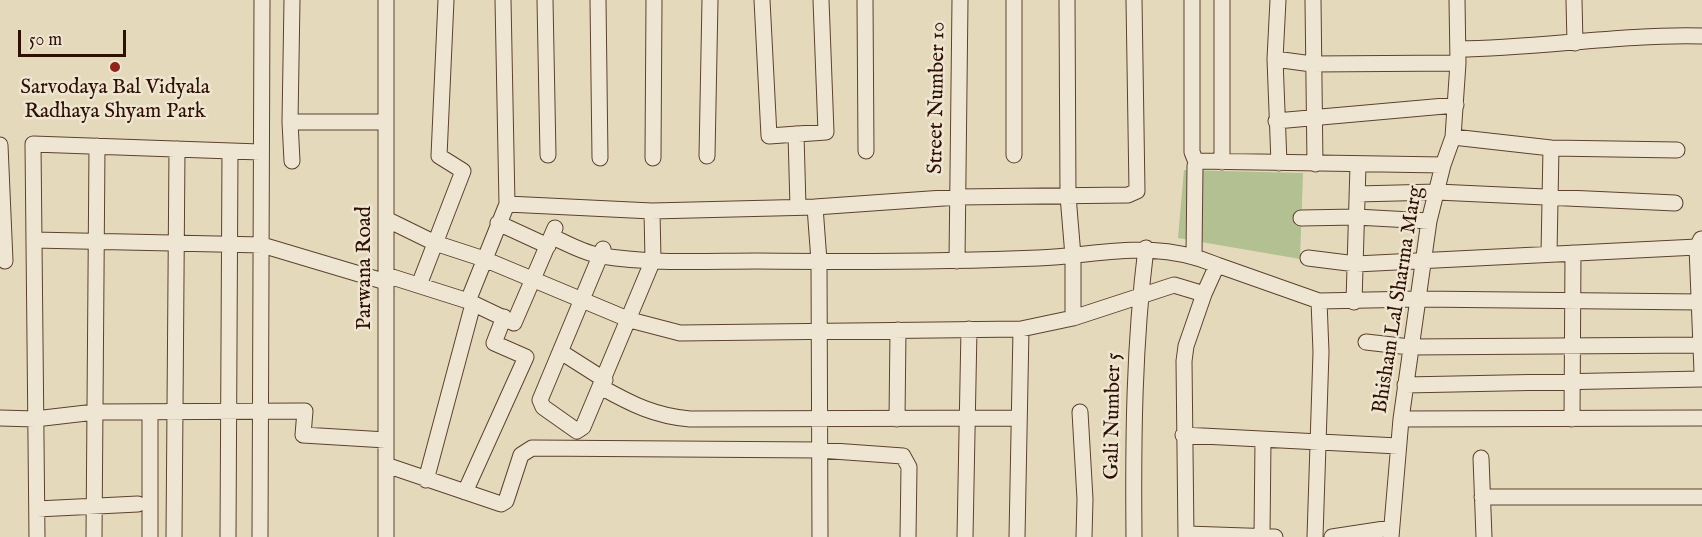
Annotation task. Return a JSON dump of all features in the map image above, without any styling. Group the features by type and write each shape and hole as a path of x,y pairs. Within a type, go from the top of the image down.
{"street":[{"path":"260,537 262,0"},
{"path":"291,0 292,161"},
{"name":"Parwana Road","path":"386,0 388,220 386,537"},
{"path":"419,285 463,171 439,156 446,0"},
{"path":"426,480 470,302 484,259 507,204 503,0"},
{"path":"545,0 548,155"},
{"path":"598,0 600,158"},
{"path":"653,158 654,0"},
{"path":"707,156 710,0"},
{"path":"762,0 768,136 826,132 821,0"},
{"path":"865,0 866,151"},
{"name":"Street Number 10","path":"957,261 960,0"},
{"path":"1014,0 1014,155"},
{"path":"1067,0 1068,196 1073,256 1073,318"},
{"path":"507,204 652,211 815,207 958,197 1128,195 1137,191 1134,0"},
{"path":"1192,0 1192,152 1196,162 1194,255"},
{"path":"1222,0 1222,162"},
{"path":"1278,0 1275,59 1279,163"},
{"path":"1313,0 1315,164"},
{"name":"Bhisham Lal Sharma Marg","path":"1391,532 1405,385 1429,221 1443,165 1453,137 1458,56 1457,0"},
{"path":"1574,0 1575,43"},
{"path":"1275,59 1312,64 1458,56 1639,37 1702,36"},
{"path":"1276,121 1456,105"},
{"path":"290,122 386,122"},
{"path":"796,134 798,207"},
{"path":"1453,137 1551,148 1677,150"},
{"path":"37,537 33,144 260,152"},
{"path":"0,146 5,261"},
{"path":"94,537 97,146"},
{"path":"1549,254 1552,198 1551,148"},
{"path":"174,537 177,149"},
{"path":"228,537 226,411 230,151"},
{"path":"1196,162 1199,160 1443,165"},
{"path":"1354,302 1358,165"},
{"path":"1357,194 1437,192 1675,203"},
{"path":"815,207 819,261 820,537"},
{"path":"602,251 541,395 543,407 574,430 580,430 603,384 653,260 652,211"},
{"path":"1301,218 1356,217 1429,221"},
{"path":"388,220 435,243 484,259 630,320 681,333 1021,329 1073,318 1179,285 1204,294"},
{"path":"498,223 602,251 653,260 957,261 1073,256 1116,249 1146,248 1194,255 1319,301 1572,299 1699,302"},
{"path":"34,240 262,245 419,285 470,302 514,323 552,237"},
{"path":"1308,258 1356,264 1423,262 1573,253 1699,242 1702,372"},
{"name":"Gali Number 5","path":"1134,537 1133,426 1140,296 1146,248"},
{"path":"1572,419 1573,253"},
{"path":"1217,265 1186,346 1183,435 1186,536 1266,537 1263,440"},
{"path":"1315,537 1321,352 1319,301"},
{"path":"465,492 526,357 494,343 504,317"},
{"path":"965,537 969,329"},
{"path":"1017,537 1021,329"},
{"path":"897,419 898,330"},
{"path":"1366,342 1410,347 1572,344 1701,345"},
{"path":"561,352 640,409 672,418 819,417 968,420 1019,418"},
{"path":"1405,385 1702,379"},
{"path":"0,417 35,419 94,412 305,411 303,435 386,440"},
{"path":"150,412 150,537"},
{"path":"1080,412 1085,499 1084,537"},
{"path":"1401,419 1702,418"},
{"path":"1183,435 1398,446"},
{"path":"386,465 497,504 505,503 521,455 532,448 819,450 903,456 909,467 908,537"},
{"path":"1481,458 1484,537"},
{"path":"1482,497 1702,497"},
{"path":"37,509 138,504"},
{"path":"1332,537 1391,532"}],"green space":[{"path":"1184,170 1303,173 1300,259 1178,238"}],"place":[{"name":"Sarvodaya Bal Vidyala Radhaya Shyam Park","path":"115,67"}]}
